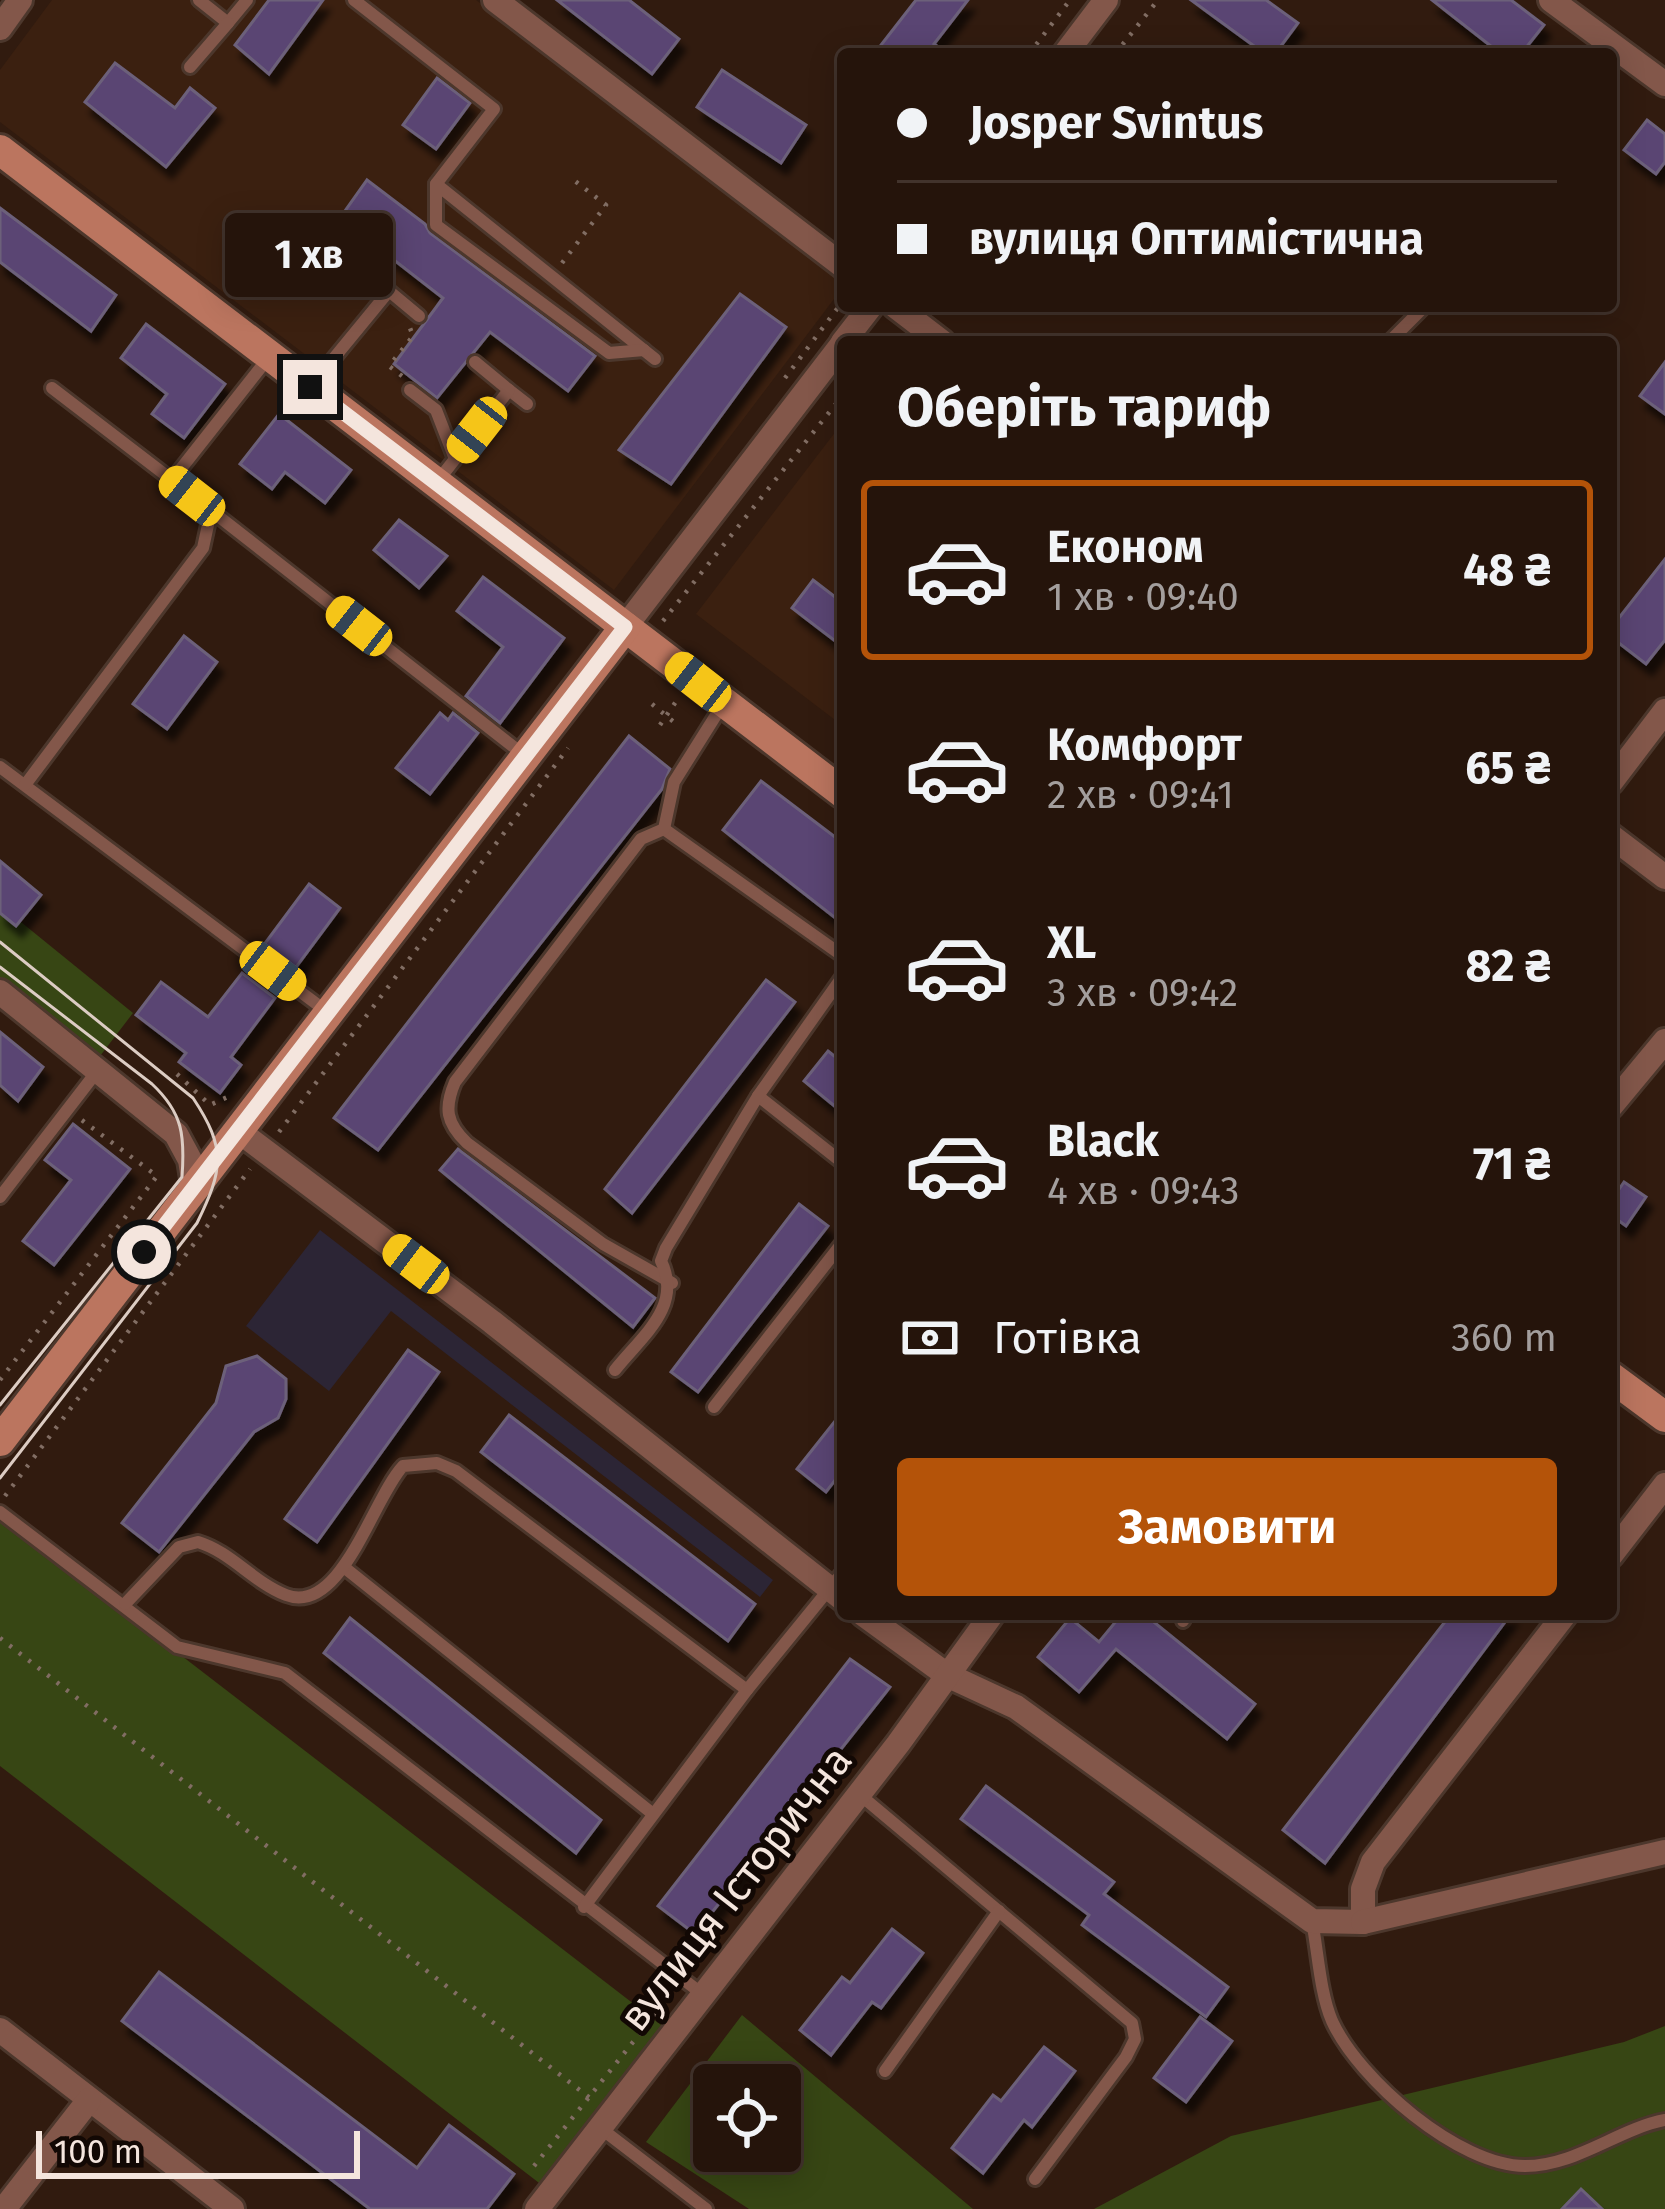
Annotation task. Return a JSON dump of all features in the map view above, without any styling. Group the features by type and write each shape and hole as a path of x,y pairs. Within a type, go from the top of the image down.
{"street":[{"path":"0,28 20,0"},
{"path":"495,0 837,261"},
{"path":"1070,48 1106,0"},
{"path":"1551,0 1616,48"},
{"path":"1617,49 1665,84"},
{"path":"0,150 310,387 446,471 724,702 837,788"},
{"path":"848,336 866,312"},
{"path":"903,312 934,336"},
{"path":"0,1441 525,756 639,629 837,350"},
{"path":"1617,774 1665,711"},
{"path":"1617,841 1665,877"},
{"path":"0,992 176,1134 190,1160 194,1185"},
{"path":"1617,1099 1665,1042"},
{"path":"237,1130 837,1585"},
{"path":"1617,1381 1665,1417"},
{"path":"1617,1547 1665,1485"},
{"path":"871,1620 947,1675 1016,1707 1312,1922 1363,1922 1665,1852"},
{"name":"вулиця Історична","path":"537,2209 988,1620"},
{"path":"1363,1922 1363,1889 1373,1862 1560,1620"},
{"path":"0,2030 232,2209"},
{"path":"4,2209 88,2100"}],"lane":[{"path":"200,0 228,23"},
{"path":"190,68 247,0"},
{"path":"354,0 494,109 436,184 436,225 610,353 649,354 436,184"},
{"path":"310,387 389,291 419,316"},
{"path":"1395,336 1419,312"},
{"path":"172,481 269,356"},
{"path":"475,362 527,404"},
{"path":"52,388 525,756"},
{"path":"410,390 436,410 446,471"},
{"path":"446,471 509,390"},
{"path":"25,785 203,548 211,511"},
{"path":"664,829 674,782 724,702"},
{"path":"0,767 327,1012"},
{"path":"664,829 837,952"},
{"path":"664,829 641,839 455,1082 447,1101 454,1130 467,1143 603,1244 672,1283"},
{"path":"615,1370 669,1301 672,1283 661,1261 666,1248 758,1096 837,984"},
{"path":"0,1197 98,1070"},
{"path":"758,1096 837,1158"},
{"path":"714,1407 837,1250"},
{"path":"125,1604 179,1547 198,1542 292,1598 331,1585 345,1568 385,1485 403,1466 437,1463 456,1471 747,1690"},
{"path":"0,1512 177,1647 285,1672 701,1993"},
{"path":"345,1568 653,1814"},
{"path":"584,1907 747,1690 837,1589"},
{"path":"858,1793 1132,2023 1135,2039 1126,2057 1035,2179"},
{"path":"884,2071 999,1911"},
{"path":"1312,1922 1333,2021 1390,2098 1450,2144 1524,2166 1591,2151 1645,2124 1665,2120"},
{"path":"604,2120 706,2209"}],"path":[{"path":"1034,48 1070,0"},
{"path":"1120,48 1158,0"},
{"path":"551,277 606,206 575,181"},
{"path":"410,390 414,386 389,366 413,336 407,332 419,316"},
{"path":"639,629 837,402"},
{"path":"660,725 680,695"},
{"path":"652,704 675,723"},
{"path":"0,1502 527,802"},
{"path":"177,1074 210,1105 233,1094"},
{"path":"0,1380 157,1176 68,1109"},
{"path":"0,1637 604,2120"}],"shaded area":[{"path":"52,0 476,0 837,275 837,295 614,590 0,122 0,70"},
{"path":"837,430 837,721 696,614"},
{"path":"320,1230 773,1580 760,1597 391,1311 329,1391 246,1326"}],"green space":[{"path":"0,905 133,1013 87,1073 0,1005"},
{"path":"0,1516 665,2028 543,2186 0,1766"},
{"path":"742,2015 800,2064 705,2064"},
{"path":"1665,2026 1665,2209 1094,2209 1231,2136 1624,2042"},
{"path":"801,2065 973,2209 749,2209 646,2142 693,2080 693,2172 801,2172"}],"building":[{"path":"269,0 323,0 269,74 235,45"},
{"path":"557,0 629,0 679,39 652,74"},
{"path":"916,0 968,0 934,44 940,48 879,48"},
{"path":"1191,0 1266,0 1298,23 1279,48 1257,48"},
{"path":"1432,0 1511,0 1544,25 1526,48 1493,48"},
{"path":"115,63 175,108 190,88 215,108 166,167 85,102"},
{"path":"722,70 806,125 781,163 697,107"},
{"path":"437,78 470,103 436,149 403,125"},
{"path":"1647,120 1665,134 1665,162 1656,174 1624,150"},
{"path":"367,180 595,356 568,391 490,332 437,398 394,364 443,298 340,218"},
{"path":"0,208 116,295 91,331 0,262"},
{"path":"740,294 786,327 671,484 619,450"},
{"path":"146,324 225,384 184,438 152,414 167,394 121,358"},
{"path":"1665,362 1665,414 1640,396"},
{"path":"279,414 351,470 325,503 285,472 272,489 240,464"},
{"path":"399,520 447,556 419,588 374,550"},
{"path":"1665,559 1665,640 1646,664 1617,642 1617,620"},
{"path":"483,577 564,638 500,723 466,696 503,647 457,611"},
{"path":"813,580 837,598 837,642 792,608"},
{"path":"184,636 217,662 167,729 133,704"},
{"path":"440,713 448,720 453,713 478,733 430,794 396,768"},
{"path":"629,736 670,769 662,789 378,1150 334,1118"},
{"path":"761,781 837,838 837,919 723,830"},
{"path":"0,861 41,895 16,926 0,913"},
{"path":"309,884 340,908 294,970 263,946"},
{"path":"242,973 275,998 231,1057 241,1065 220,1093 179,1062 186,1053 136,1015 161,982 208,1017"},
{"path":"766,980 795,1002 632,1213 605,1189"},
{"path":"0,1032 43,1067 18,1101 0,1085"},
{"path":"828,1051 837,1058 837,1108 804,1081"},
{"path":"73,1124 130,1169 54,1265 23,1241 71,1180 45,1160"},
{"path":"458,1149 655,1298 633,1327 440,1170"},
{"path":"1624,1182 1646,1197 1626,1226 1617,1219 1617,1192"},
{"path":"799,1204 828,1226 698,1392 671,1372"},
{"path":"408,1350 439,1372 317,1542 285,1519"},
{"path":"257,1356 286,1379 286,1399 278,1418 254,1432 159,1552 122,1523 216,1403 226,1366"},
{"path":"509,1415 755,1604 728,1641 481,1452"},
{"path":"837,1419 837,1478 826,1492 797,1469"},
{"path":"350,1618 601,1820 576,1853 324,1653"},
{"path":"1068,1620 1099,1642 1117,1620 1151,1620 1255,1704 1227,1739 1116,1649 1079,1692 1038,1657"},
{"path":"1446,1620 1507,1620 1325,1863 1283,1830"},
{"path":"850,1659 890,1687 695,1934 658,1906"},
{"path":"986,1786 1114,1882 1104,1894 1228,1987 1206,2017 1082,1925 1089,1915 961,1819"},
{"path":"892,1929 923,1953 881,2008 872,2002 831,2055 800,2030 842,1977 850,1983"},
{"path":"159,1972 417,2168 449,2125 514,2174 487,2209 370,2209 122,2021"},
{"path":"1200,2017 1232,2041 1186,2102 1154,2078"},
{"path":"1044,2047 1075,2071 1032,2127 1024,2120 983,2173 952,2148 993,2095 1001,2101"},
{"path":"1581,2189 1602,2209 1562,2209"}],"tram line":[{"path":"0,942 193,1098 212,1132 217,1160 212,1188 197,1223 0,1478"},
{"path":"0,967 152,1084 176,1115 183,1149 182,1177 0,1405"}],"route":[{"path":"144,1252 625,627 310,387"}]}
